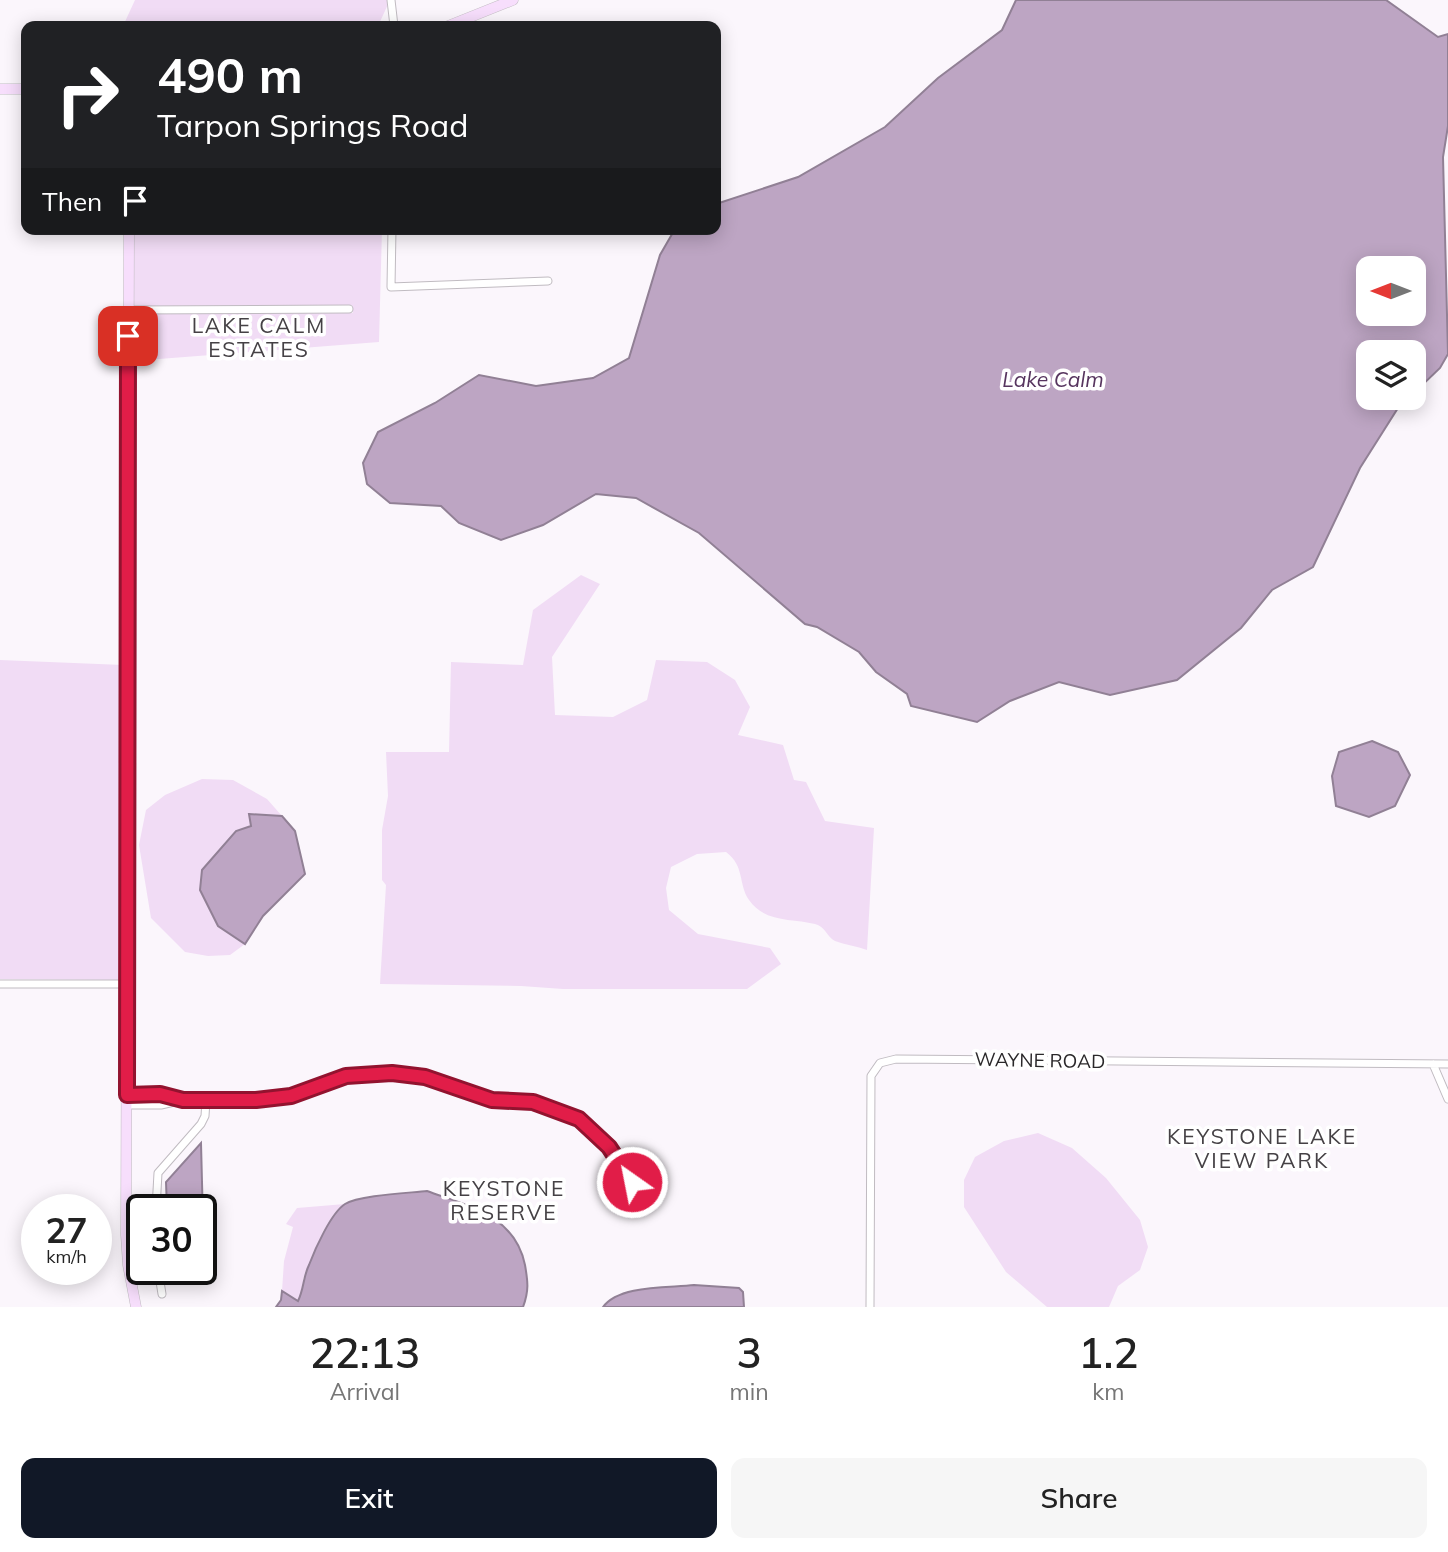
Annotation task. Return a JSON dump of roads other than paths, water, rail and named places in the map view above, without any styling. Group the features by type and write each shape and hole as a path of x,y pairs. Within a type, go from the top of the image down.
{"main road":[{"path":"460,21 513,0"},
{"path":"0,89 21,89"},
{"path":"129,235 127,1249 136,1307"}],"street":[{"path":"391,0 393,21"},
{"path":"392,235 391,287 548,281"},
{"path":"128,310 349,309"},
{"path":"0,984 127,984"},
{"name":"WAYNE ROAD","path":"870,1307 871,1076 880,1063 896,1059 1448,1064"},
{"path":"1433,1064 1448,1098"},
{"path":"127,1100 161,1105 183,1100 256,1100 281,1098 332,1079 358,1074 392,1073 425,1077 492,1100 533,1102 579,1119 609,1147 642,1199"},
{"path":"160,1094 161,1105"},
{"path":"127,1100 160,1094 183,1100"},
{"path":"157,1194 158,1173 201,1124 205,1116 206,1100"},
{"path":"161,1285 162,1294"}],"water":[{"name":"Lake Calm","path":"1016,0 1386,0 1438,37 1448,34 1448,126 1443,157 1448,354 1440,368 1426,381 1426,340 1356,340 1356,410 1397,410 1360,468 1313,567 1272,590 1241,628 1177,680 1110,695 1059,682 1010,701 977,722 911,706 907,694 876,672 859,652 817,627 805,624 699,533 636,498 596,494 543,525 501,540 459,523 441,506 390,503 367,484 363,463 378,432 435,403 479,375 536,386 593,378 629,358 660,255 672,235 721,235 721,202 798,177 885,127 938,78 1002,30"},
{"path":"1372,741 1398,752 1410,775 1395,806 1369,817 1336,806 1332,776 1339,752"},
{"path":"249,814 282,816 295,831 305,874 263,916 245,944 218,926 200,890 202,870 236,831 251,826"},
{"path":"201,1143 202,1194 166,1194 166,1182"},
{"path":"427,1191 488,1215 511,1234 520,1248 526,1271 527,1291 523,1307 276,1307 281,1300 282,1291 298,1301 319,1241 334,1215 345,1204 373,1196"},
{"path":"694,1285 739,1288 743,1292 744,1307 603,1307 610,1300 632,1291"}],"district":[{"name":"LAKE CALM ESTATES","path":"259,337"},
{"name":"KEYSTONE LAKE VIEW PARK","path":"1262,1148"},
{"name":"KEYSTONE RESERVE","path":"504,1200"}]}
